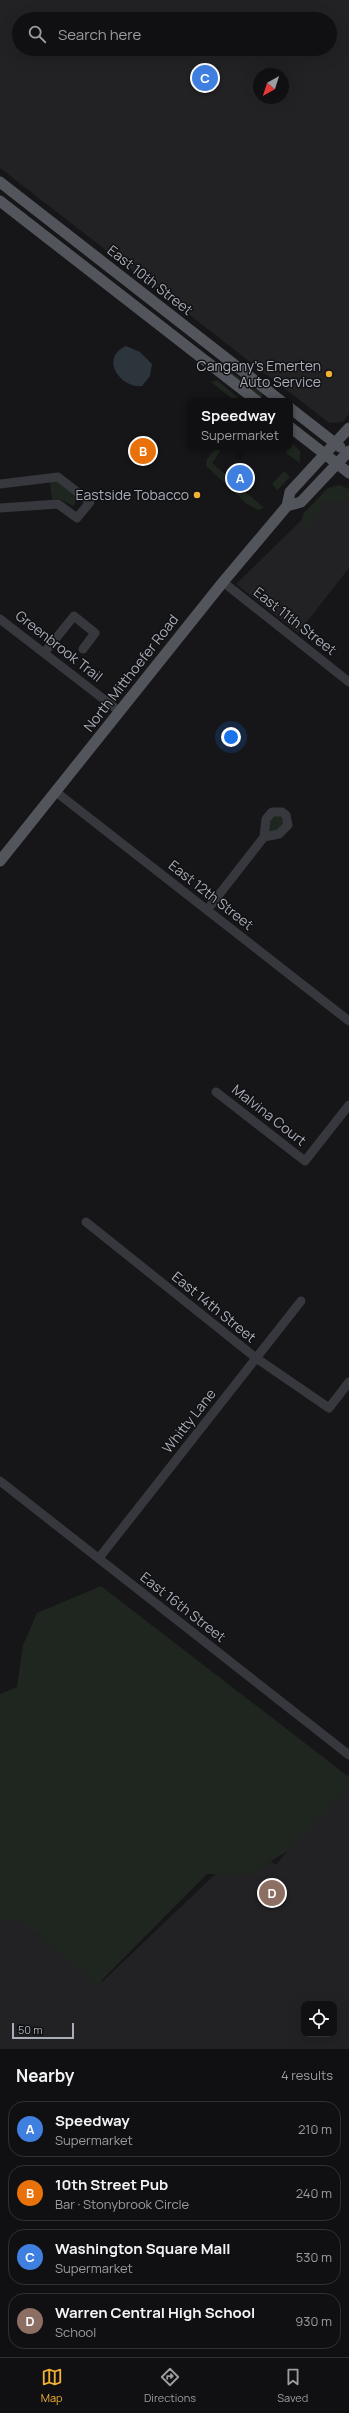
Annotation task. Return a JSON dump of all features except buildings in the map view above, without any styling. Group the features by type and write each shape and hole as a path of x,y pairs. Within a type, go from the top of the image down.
{"main road":[{"name":"East 10th Street","path":"0,182 277,398"},
{"path":"0,201 253,398"},
{"path":"293,410 348,452"},
{"name":"North Mitthoefer Road","path":"0,861 223,582 287,506 290,492 349,428"},
{"path":"293,429 349,473"},
{"name":"North Mitthoefer Road","path":"287,506 301,502 348,452"}],"street":[{"path":"0,484 58,477 90,502 78,518 58,504 0,508"},
{"name":"East 11th Street","path":"223,582 349,682"},
{"path":"44,653 74,616 95,633 83,648"},
{"name":"Greenbrook Trail","path":"1,621 119,711"},
{"name":"East 12th Street","path":"56,792 349,1021"},
{"path":"208,910 264,837"},
{"name":"Malvina Court","path":"216,1092 305,1161 349,1105"},
{"name":"East 14th Street","path":"86,1222 256,1358 329,1408 349,1382"},
{"name":"Whitty Lane","path":"98,1558 301,1301"},
{"name":"East 16th Street","path":"0,1481 349,1755"}],"shaded area":[{"path":"0,0 349,0 349,414 343,422 329,423 0,168"},
{"path":"126,346 140,352 152,364 150,376 142,386 134,386 127,383 116,372 113,365 114,358 118,352"},
{"path":"210,357 263,394 261,398 209,358"},
{"path":"217,380 238,398 231,398 211,382"},
{"path":"293,444 300,451 300,463 287,454 286,450 293,450"},
{"path":"214,450 221,450 212,463 264,508 258,510 247,504 206,466 207,459"},
{"path":"284,471 290,477 277,490 272,484"},
{"path":"53,480 74,489 77,497 74,506 59,499 52,500 50,482"},
{"path":"340,485 349,489 349,500 331,503 325,501 311,522 314,530 309,529 302,519 304,513 328,488"},
{"path":"346,497 349,499 349,568 298,633 236,584 319,503"},
{"path":"278,815 283,818 285,824 281,829 266,835 270,818"},
{"path":"101,1586 349,1777 349,1788 285,1853 248,1874 207,1874 98,1984 21,1921 0,1921 0,1694 17,1687 23,1645 37,1613"},
{"path":"349,1774 349,2049 0,2049 0,1921 25,1921 102,1982 248,1843 276,1865"}],"place":[{"name":"Washington Square Mall","path":"205,78"},
{"name":"Cangany's Emerten Auto Service","path":"329,374"},
{"name":"10th Street Pub","path":"143,451"},
{"name":"Speedway","path":"240,478"},
{"name":"Eastside Tobacco","path":"197,495"},
{"name":"Warren Central High School","path":"272,1893"}]}
